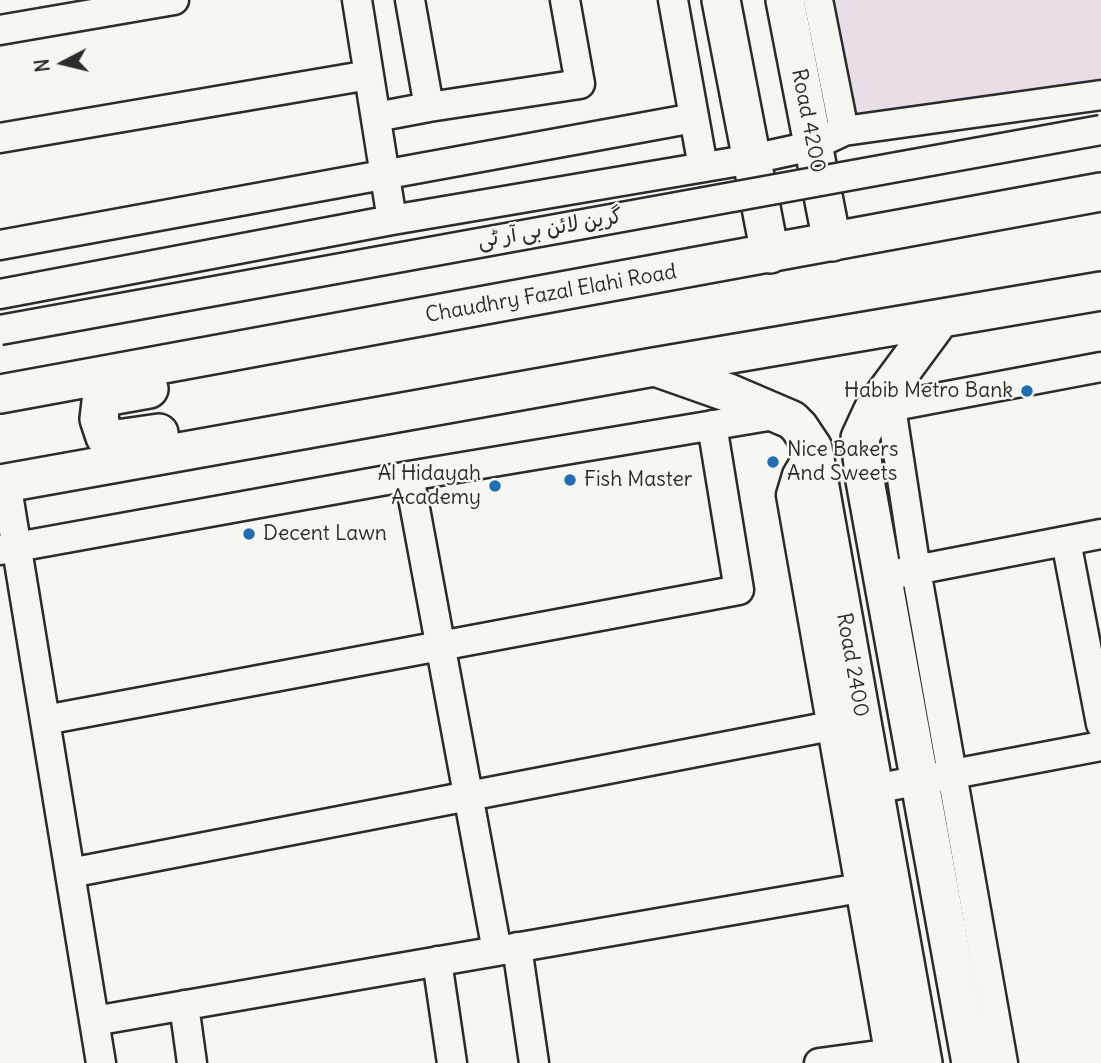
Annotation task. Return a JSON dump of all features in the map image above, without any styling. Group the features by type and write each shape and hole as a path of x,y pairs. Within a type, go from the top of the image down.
{"main road":[{"path":"721,0 769,254"},
{"name":"Road 4200","path":"785,0 828,139 832,242"},
{"name":"Chaudhry Fazal Elahi Road","path":"0,394 1101,192"},
{"path":"3,483 654,367 1101,291"},
{"path":"442,406 386,395 117,439 105,437 99,419 101,402 110,396 457,336 553,294"},
{"path":"940,319 860,438 864,475 900,573 936,777 971,1063"},
{"name":"Road 2400","path":"654,367 792,420 813,448 874,789 906,1057"}],"street":[{"path":"0,30 50,11 174,0"},
{"path":"357,0 392,220"},
{"path":"410,0 429,107"},
{"path":"376,117 580,84 565,0"},
{"path":"673,0 704,167"},
{"path":"818,0 828,139"},
{"path":"0,138 369,75"},
{"path":"0,294 392,220 752,159 828,139 1101,95"},
{"path":"0,245 694,118"},
{"name":"گرین لائن بی آر ٹی","path":"0,330 1101,130"},
{"path":"882,408 1101,367"},
{"path":"8,548 409,476 780,414"},
{"path":"45,720 739,590 712,425"},
{"path":"813,448 797,475 791,495 860,888 906,1057 819,1063"},
{"path":"409,476 469,796 534,1063"},
{"path":"3,483 8,548 45,720 100,1063"},
{"path":"900,573 1101,534"},
{"path":"1066,541 1101,724"},
{"path":"70,873 831,726"},
{"path":"874,789 1101,746"},
{"path":"936,777 1003,1063"},
{"path":"94,1021 860,888"},
{"path":"437,961 452,1063"},
{"path":"184,1005 192,1063"}],"shaded area":[{"path":"786,0 1101,0 1101,103 815,151"}],"place":[{"name":"Habib Metro Bank","path":"1027,391"},
{"name":"Nice Bakers And Sweets","path":"773,462"},
{"name":"Fish Master","path":"570,480"},
{"name":"Al Hidayah Academy","path":"495,486"},
{"name":"Decent Lawn","path":"249,534"}]}
